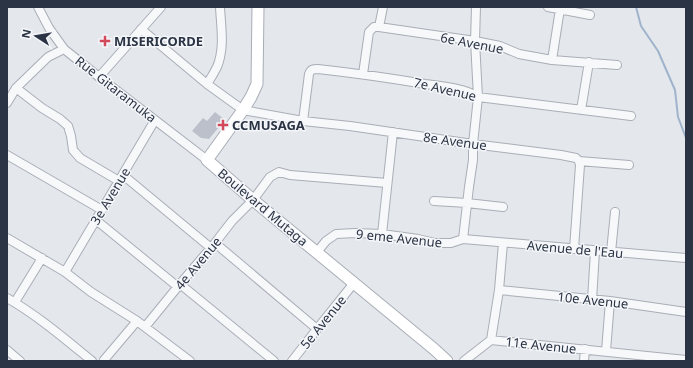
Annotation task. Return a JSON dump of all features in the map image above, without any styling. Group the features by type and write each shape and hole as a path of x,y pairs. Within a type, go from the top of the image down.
{"street":[{"name":"Rue Gitaramuka","path":"38,7 48,28 64,49 98,77 207,160"},
{"path":"98,77 161,7"},
{"path":"208,84 217,68 220,58 222,38 220,7"},
{"name":"Boulevard Mutaga","path":"258,7 257,84 244,110 207,160 447,361"},
{"path":"363,74 369,32 374,27 379,27 383,7"},
{"path":"463,240 468,187 473,160 473,144 478,97 475,41 476,7"},
{"path":"548,7 590,15"},
{"path":"552,60 560,9"},
{"name":"6e Avenue","path":"379,27 475,41 500,46 518,54 552,60 618,65"},
{"path":"141,29 208,84 244,110"},
{"path":"7,103 16,88 48,57 64,49"},
{"path":"582,110 588,62"},
{"name":"7e Avenue","path":"303,121 310,71 313,69 363,74 449,88 472,93 478,97 631,116"},
{"path":"16,88 68,126 73,150 80,158 121,178 213,246 317,329"},
{"name":"8e Avenue","path":"244,110 303,121 561,155 576,158 579,161 629,164"},
{"name":"3e Avenue","path":"65,272 155,120"},
{"path":"382,234 393,132"},
{"path":"7,155 102,210"},
{"path":"574,249 580,175 579,161"},
{"name":"4e Avenue","path":"146,327 232,221 253,200 270,177 279,172 290,175 387,183"},
{"path":"434,201 503,207"},
{"path":"611,252 615,212"},
{"path":"96,220 274,361"},
{"name":"9 eme Avenue","path":"317,252 326,241 336,234 382,234 435,243 451,243 463,240"},
{"path":"7,238 65,272 91,292 146,327 188,361"},
{"name":"Avenue de l'Eau","path":"463,240 686,258"},
{"path":"464,361 491,340 499,290 503,243"},
{"path":"592,300 595,251"},
{"path":"42,258 11,300 54,330 92,361"},
{"name":"5e Avenue","path":"294,358 354,283"},
{"name":"10e Avenue","path":"499,290 686,312"},
{"path":"606,351 610,302"},
{"path":"103,361 137,321"},
{"name":"11e Avenue","path":"491,340 686,360"},
{"path":"584,361 585,349"},
{"path":"7,350 20,361"},
{"path":"294,358 302,361"}],"building":[{"name":"CCMUSAGA","path":"215,112 225,120 209,139 201,138 192,131 203,118 207,121"}],"waterway":[{"path":"636,7 641,26 658,51 675,90 678,117 686,138"}],"place":[{"name":"MISERICORDE","path":"105,41"},
{"name":"CCMUSAGA","path":"223,125"}]}
